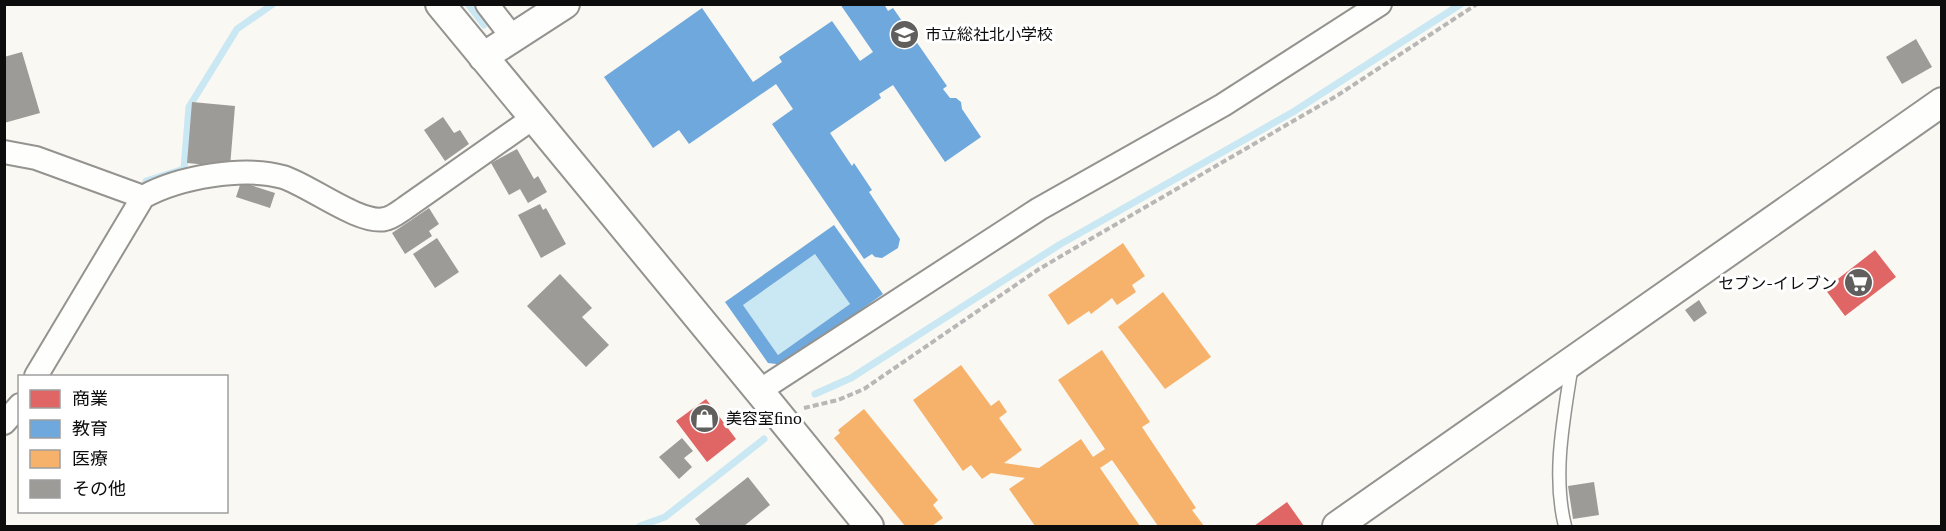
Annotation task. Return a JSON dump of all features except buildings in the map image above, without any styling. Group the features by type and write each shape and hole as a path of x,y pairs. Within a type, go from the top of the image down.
{"street":[{"path":"440,4 869,526"},
{"path":"487,4 513,38"},
{"path":"483,57 565,4"},
{"path":"759,391 1039,209 1223,105 1352,12 1380,4"},
{"path":"1338,526 1941,102"},
{"path":"37,375 143,197 168,186 218,175 263,172 286,178 355,212 376,220 386,219 533,118"},
{"path":"4,152 36,158 143,197"},
{"path":"4,423 18,407"}],"lane":[{"path":"1565,526 1560,505 1560,466 1563,417 1573,361"}],"path":[{"path":"785,423 807,406 838,400 864,389 1039,269 1338,94 1477,4"}],"water":[{"path":"815,254 850,304 778,355 743,305"}],"waterway":[{"path":"146,181 184,169 189,107 237,29 273,4"},
{"path":"468,4 484,25"},
{"path":"815,394 851,378 1059,245 1293,112 1461,4"},
{"path":"640,526 665,517 764,439"}],"place":[{"name":"市立総社北小学校","path":"904,34"},
{"name":"セブン-イレブン","path":"1858,283"},
{"name":"美容室fino","path":"705,418"}]}
